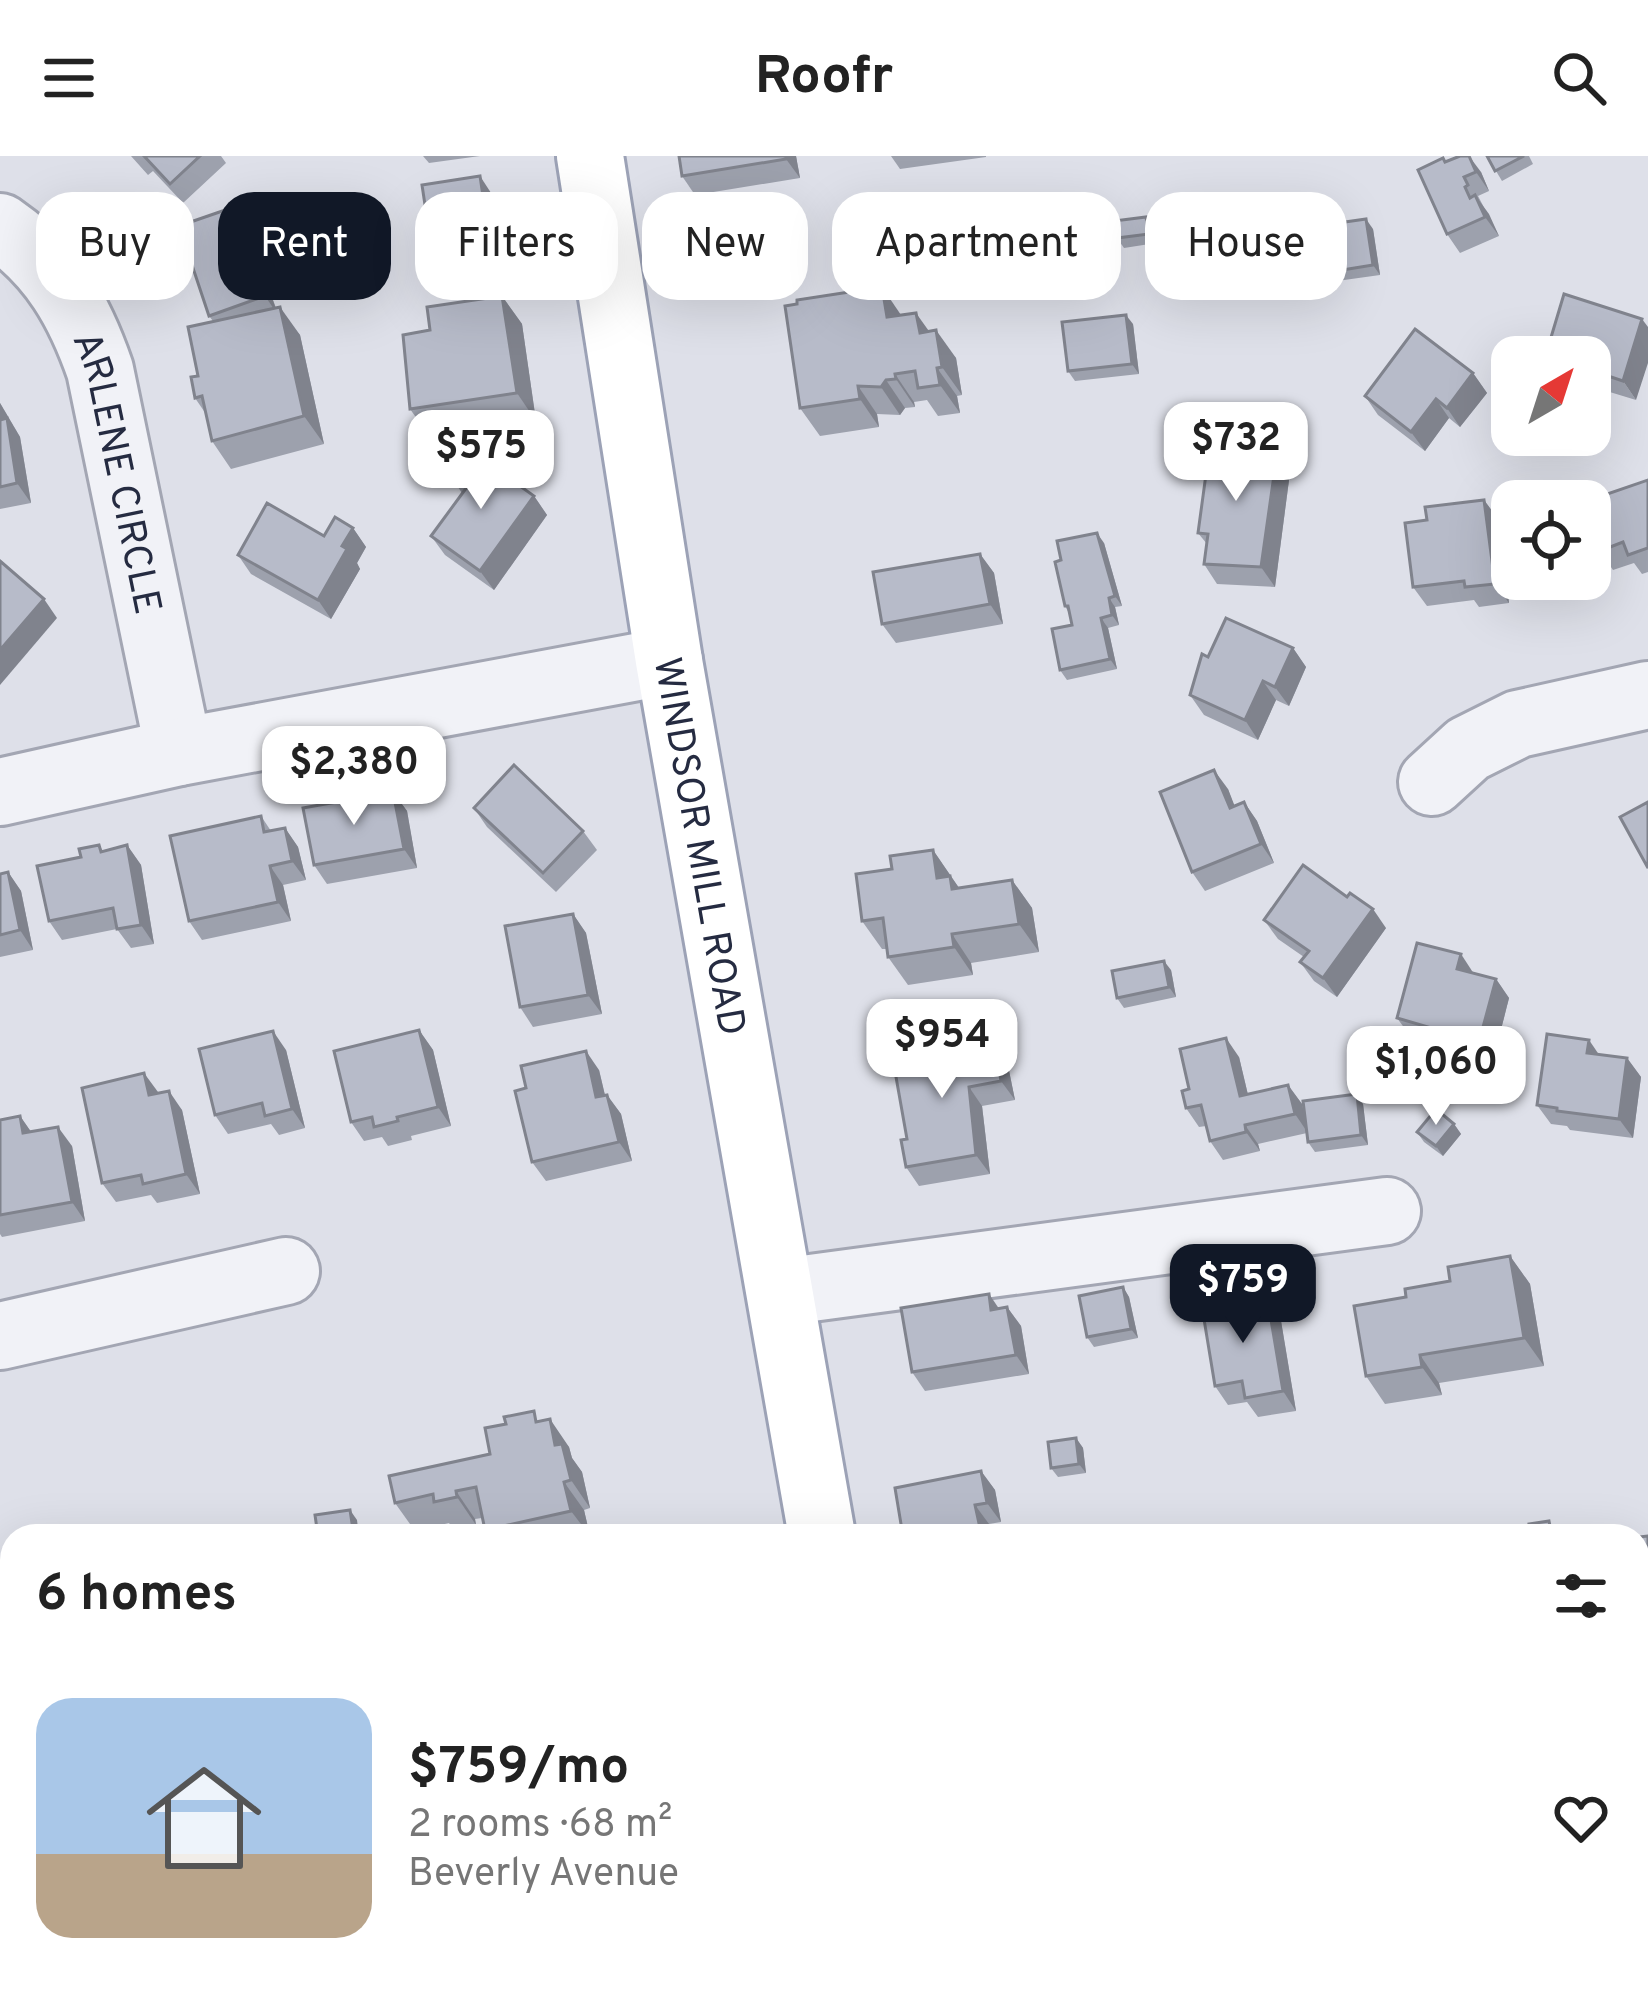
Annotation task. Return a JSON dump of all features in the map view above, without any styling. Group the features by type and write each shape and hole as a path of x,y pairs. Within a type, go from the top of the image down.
{"main road":[{"name":"WINDSOR MILL ROAD","path":"590,156 669,661 821,1524"}],"street":[{"name":"ARLENE CIRCLE","path":"0,227 53,274 82,318 94,353 179,752"},
{"path":"0,791 179,752 669,661"},
{"path":"1432,782 1468,749 1518,724 1648,695"},
{"path":"781,1292 1387,1211"},
{"path":"0,1336 286,1271"}],"building":[{"path":"144,156 200,156 170,184"},
{"path":"679,156 786,156 786,159 682,176"},
{"path":"1469,156 1476,172 1464,177 1465,187 1470,198 1475,195 1485,217 1447,234 1418,170"},
{"path":"1487,156 1524,156 1495,171"},
{"path":"480,176 482,192 423,192 422,185"},
{"path":"218,213 218,300 254,300 209,316 194,271 194,221"},
{"path":"1145,217 1145,234 1121,238 1121,220"},
{"path":"1366,219 1373,265 1347,269 1347,222"},
{"path":"1564,294 1642,319 1623,381 1611,377 1611,336 1551,336"},
{"path":"832,295 832,300 884,300 887,317 916,313 920,333 936,330 940,385 918,388 915,371 895,374 896,379 886,380 881,387 858,386 860,399 800,408 785,306"},
{"path":"503,300 517,393 410,409 403,335 430,330 427,307"},
{"path":"280,307 304,416 212,441 202,396 195,398 191,377 198,376 188,327"},
{"path":"1126,315 1132,364 1068,371 1062,322"},
{"path":"1415,329 1473,373 1447,408 1436,399 1411,432 1365,396"},
{"path":"7,418 17,483 0,487 0,420"},
{"path":"1223,437 1258,441 1255,458 1276,461 1261,567 1204,564 1208,534 1198,533 1209,452 1222,453"},
{"path":"464,453 482,466 485,461 534,496 480,571 431,536 467,487 449,474"},
{"path":"1648,480 1648,548 1628,555 1623,542 1611,547 1611,493"},
{"path":"1484,500 1491,584 1465,587 1464,581 1413,587 1405,523 1427,520 1425,507"},
{"path":"267,503 324,536 335,517 353,528 342,546 347,549 318,600 238,555"},
{"path":"1097,533 1115,596 1109,598 1112,615 1101,618 1110,659 1060,670 1052,629 1072,625 1055,562 1061,560 1057,541"},
{"path":"980,554 990,604 882,624 873,572"},
{"path":"0,561 44,599 0,650"},
{"path":"1226,618 1293,648 1275,687 1263,681 1245,720 1190,695 1202,654 1208,657"},
{"path":"514,765 583,831 543,873 474,808"},
{"path":"1214,770 1230,808 1244,802 1261,844 1192,872 1160,792"},
{"path":"393,792 404,849 314,865 303,808"},
{"path":"1648,802 1648,868 1620,817"},
{"path":"261,816 264,832 285,828 292,861 270,866 278,902 189,921 170,836"},
{"path":"99,845 101,852 127,845 141,925 117,929 113,908 49,921 37,866 81,857 79,849"},
{"path":"933,850 937,878 950,876 952,889 1012,880 1019,924 952,934 954,947 888,957 883,918 862,921 856,874 892,869 890,856"},
{"path":"1303,865 1347,897 1350,893 1373,909 1323,978 1300,962 1309,951 1264,920"},
{"path":"8,872 20,930 0,935 0,874"},
{"path":"573,914 588,995 520,1007 505,926"},
{"path":"1417,943 1461,954 1457,969 1496,979 1479,1042 1397,1018"},
{"path":"1164,961 1169,987 1117,998 1112,971"},
{"path":"419,1030 438,1107 374,1127 372,1117 351,1122 334,1051"},
{"path":"273,1031 292,1109 265,1116 262,1103 215,1115 199,1049"},
{"path":"1547,1034 1589,1040 1587,1053 1627,1058 1619,1119 1537,1105"},
{"path":"1226,1038 1240,1096 1288,1085 1295,1114 1245,1125 1246,1132 1210,1141 1201,1105 1186,1108 1182,1091 1189,1089 1180,1049"},
{"path":"994,1041 1001,1081 969,1087 976,1155 906,1167 901,1140 907,1139 893,1060"},
{"path":"586,1051 596,1097 607,1095 619,1142 532,1162 515,1091 526,1088 521,1066"},
{"path":"144,1073 149,1095 169,1091 186,1174 143,1184 141,1175 102,1183 82,1088"},
{"path":"1357,1094 1361,1135 1308,1142 1303,1101"},
{"path":"1436,1109 1454,1124 1436,1146 1417,1132"},
{"path":"20,1116 23,1133 58,1127 72,1202 0,1215 0,1120"},
{"path":"1510,1256 1524,1338 1420,1355 1422,1367 1366,1376 1354,1306 1406,1297 1405,1289 1450,1281 1448,1267"},
{"path":"1123,1287 1131,1329 1087,1337 1079,1296"},
{"path":"989,1294 991,1310 1007,1307 1016,1355 912,1372 901,1308"},
{"path":"1267,1296 1283,1391 1245,1398 1242,1381 1215,1386 1202,1307"},
{"path":"534,1411 536,1422 550,1419 555,1445 562,1444 571,1480 564,1482 571,1511 512,1524 484,1524 476,1487 434,1502 433,1494 395,1503 389,1476 490,1454 485,1428 506,1424 504,1417"},
{"path":"1076,1438 1079,1464 1051,1468 1048,1442"},
{"path":"981,1471 987,1503 975,1505 979,1524 901,1524 895,1488"},
{"path":"350,1510 352,1524 316,1524 315,1515"}]}
